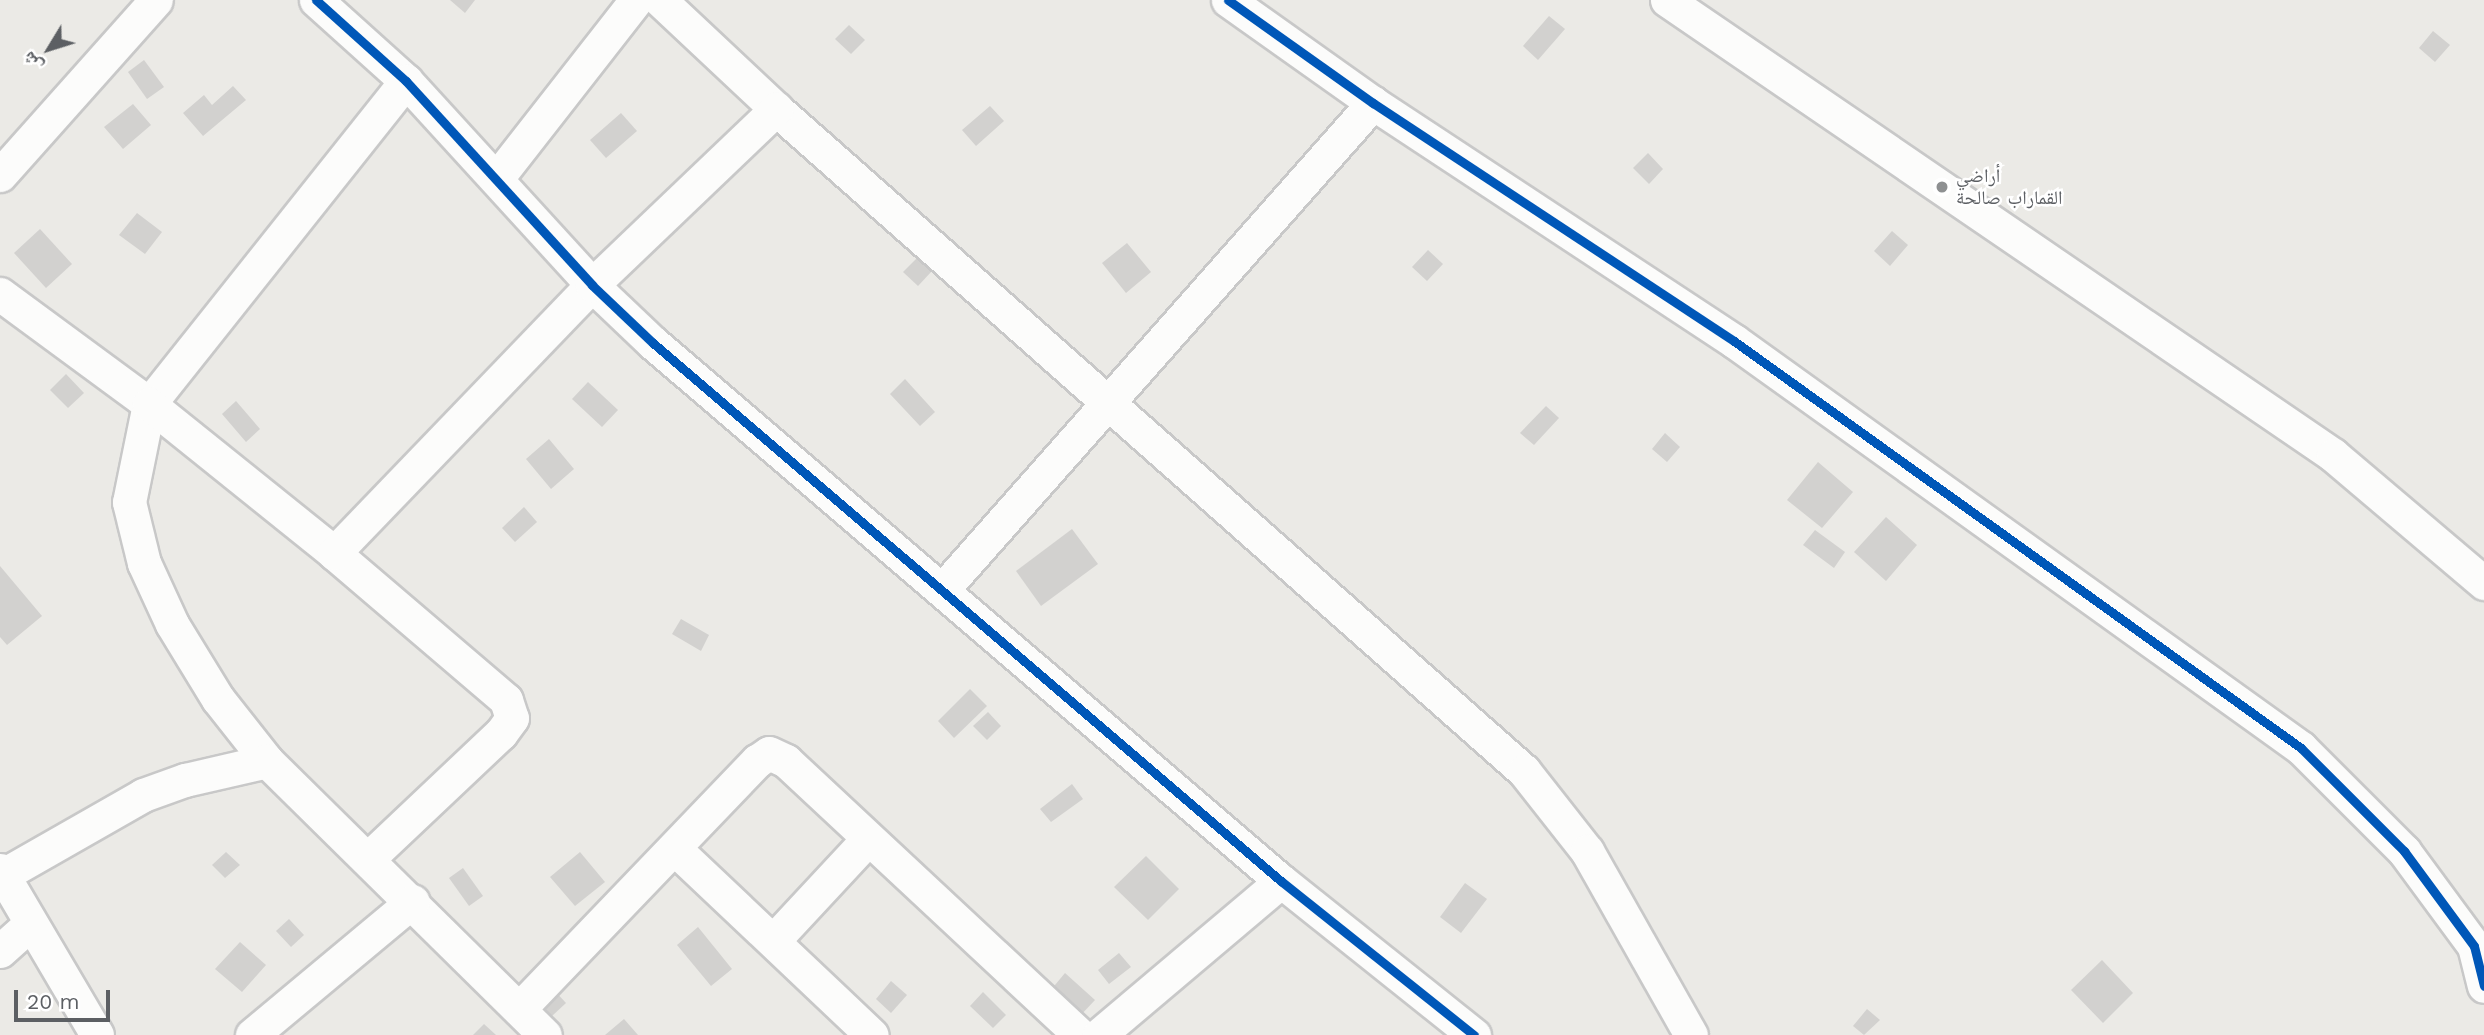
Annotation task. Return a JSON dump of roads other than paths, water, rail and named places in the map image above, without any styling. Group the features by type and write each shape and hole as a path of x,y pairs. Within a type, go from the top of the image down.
{"street":[{"path":"0,176 156,0"},
{"path":"316,0 406,81 592,285 653,344 943,589 1281,881 1474,1035"},
{"path":"497,178 636,0"},
{"path":"660,0 776,109 1524,771 1587,851 1691,1035"},
{"path":"1200,0 1232,3 1373,103 1734,341 2301,748 2404,851 2479,948 2484,986"},
{"path":"1667,0 2333,455 2484,583"},
{"path":"406,81 149,404 129,502 144,562 185,646 218,699 267,761 414,901 545,1035"},
{"path":"943,589 1373,103"},
{"path":"334,553 592,285 776,109"},
{"path":"0,295 149,404 334,553 506,700 512,718 369,858"},
{"path":"519,1009 769,753 786,761 867,840 1080,1035"},
{"path":"97,1035 29,925 2,872 143,795 185,780 267,761"},
{"path":"773,941 867,840"},
{"path":"674,848 872,1035"},
{"path":"1099,1035 1281,881"},
{"path":"251,1035 414,901"},
{"path":"0,951 29,925"}],"place":[{"name":"أراضي القماراب صالحة","path":"1942,187"}]}
